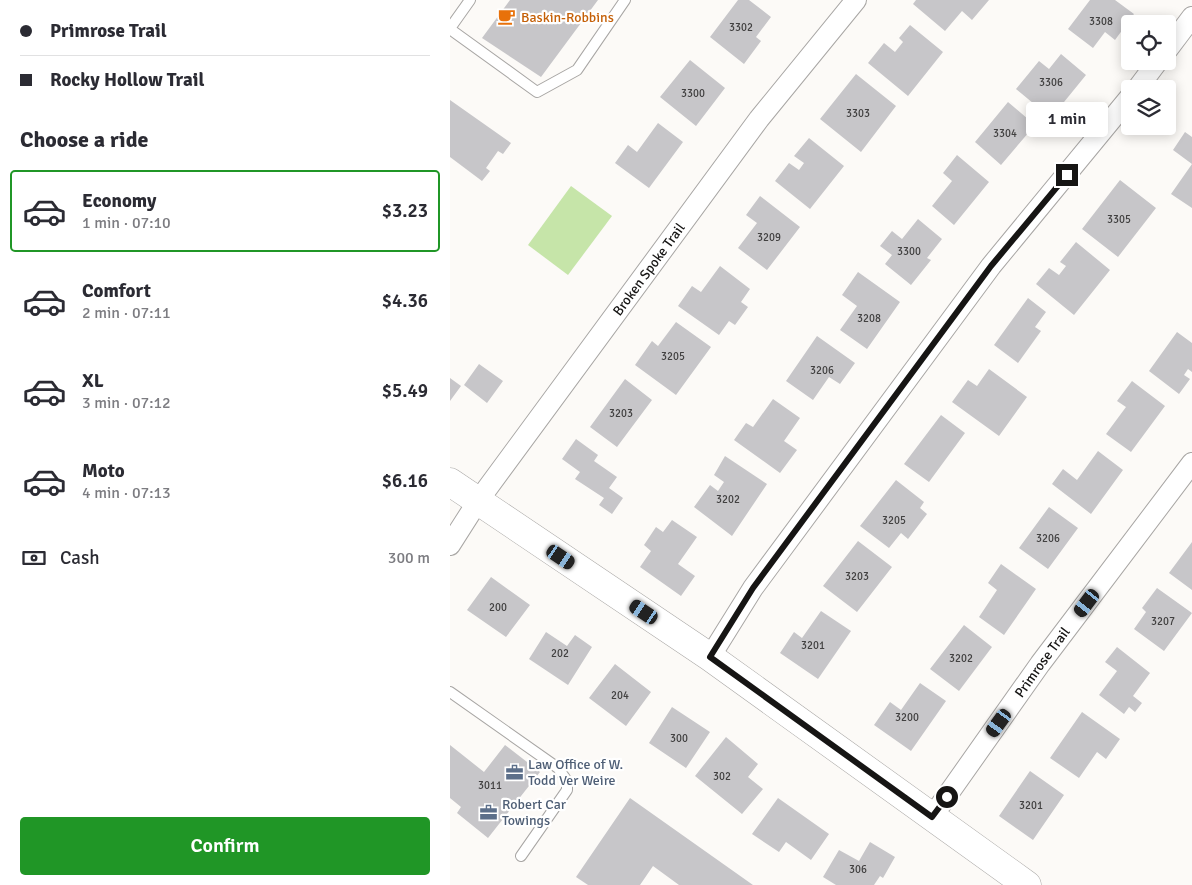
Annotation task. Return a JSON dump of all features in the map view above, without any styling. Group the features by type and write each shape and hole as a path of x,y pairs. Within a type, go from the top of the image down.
{"main road":[{"path":"450,482 710,657 1028,885"}],"street":[{"name":"Broken Spoke Trail","path":"450,545 478,501 759,119 856,0"},
{"path":"1176,38 1192,17"},
{"path":"710,657 753,588 991,266 1121,108"},
{"name":"Primrose Trail","path":"932,817 1040,664 1192,463"}],"lane":[{"path":"450,26 470,0"},
{"path":"450,30 537,92 577,70 625,0"},
{"path":"450,692 558,768 567,781 567,790 521,856"}],"green space":[{"path":"571,186 612,216 568,275 528,245"}],"building":[{"path":"510,0 598,0 541,77 482,38"},
{"path":"738,0 749,0 771,17 756,37 761,41 744,64 710,37"},
{"path":"916,0 989,0 972,20 962,11 945,31 913,4"},
{"path":"1090,0 1115,0 1134,14 1121,15 1121,32 1115,40 1105,32 1093,48 1068,29"},
{"path":"910,25 943,52 908,96 868,63 884,43 895,52 903,42 899,38"},
{"path":"1061,54 1086,75 1051,118 1016,89 1039,61 1049,69"},
{"path":"690,60 725,88 696,126 660,97"},
{"path":"856,74 896,106 861,152 820,119"},
{"path":"450,100 511,143 503,154 498,151 486,168 490,171 482,181 450,157"},
{"path":"1008,102 1035,125 1001,165 975,142"},
{"path":"658,123 683,142 649,188 615,163 628,145 637,152"},
{"path":"1185,132 1192,137 1192,164 1173,150"},
{"path":"809,138 844,166 810,209 775,181 789,163 799,170 804,163 794,156"},
{"path":"957,155 989,182 954,225 932,206 952,181 943,173"},
{"path":"1192,164 1192,208 1171,194"},
{"path":"1120,180 1156,208 1118,257 1082,229"},
{"path":"760,196 800,227 767,270 738,248 757,223 746,215"},
{"path":"918,219 942,239 927,258 931,260 911,285 885,264 892,255 880,246 892,231 902,239"},
{"path":"1076,242 1110,270 1074,315 1036,284 1049,268 1059,275 1066,266 1060,262"},
{"path":"720,266 750,289 741,302 748,307 735,325 729,321 719,335 678,306 692,286 701,292"},
{"path":"858,272 900,302 867,349 840,330 857,306 842,295"},
{"path":"1028,298 1046,312 1035,327 1041,331 1018,363 994,345"},
{"path":"676,322 711,347 676,395 635,365 652,341 658,346"},
{"path":"1177,332 1192,343 1192,372 1188,369 1184,375 1190,379 1179,394 1149,371"},
{"path":"817,336 855,363 840,384 829,377 813,400 786,381"},
{"path":"479,364 503,381 487,403 464,385"},
{"path":"989,369 1027,397 999,436 952,402 968,380 977,386"},
{"path":"450,378 461,386 450,401"},
{"path":"625,379 652,400 617,447 590,427"},
{"path":"1132,381 1165,406 1131,452 1106,434 1126,407 1117,401"},
{"path":"773,399 800,418 784,441 797,450 780,473 734,440 746,423 753,427"},
{"path":"941,415 965,433 929,482 904,464"},
{"path":"576,439 598,455 594,461 617,477 609,488 623,498 612,514 599,505 604,498 575,479 580,472 562,459"},
{"path":"1098,451 1123,470 1091,514 1052,484 1063,469 1077,480"},
{"path":"725,456 767,484 732,536 694,507 710,485 718,491 724,482 714,475"},
{"path":"896,480 924,502 920,508 927,514 908,539 901,533 889,548 860,526"},
{"path":"1049,507 1078,528 1048,569 1019,548"},
{"path":"672,520 697,537 678,564 695,576 681,596 640,567 651,551 644,545 656,527 663,532"},
{"path":"858,541 892,567 857,612 823,586"},
{"path":"1192,542 1192,590 1169,573"},
{"path":"1001,564 1036,589 1004,635 979,617 997,590 988,583"},
{"path":"491,577 530,605 506,637 467,610"},
{"path":"1157,588 1192,613 1164,651 1134,629 1146,612 1142,608"},
{"path":"821,611 851,631 818,679 780,653 794,632 802,638"},
{"path":"964,625 992,647 959,691 930,669"},
{"path":"546,632 567,646 575,635 592,647 568,685 529,659"},
{"path":"1117,647 1150,673 1133,696 1142,703 1135,712 1129,707 1124,714 1099,695 1117,671 1105,662"},
{"path":"615,664 651,692 626,726 589,698"},
{"path":"920,683 946,701 911,751 874,725 890,702 901,710"},
{"path":"672,707 710,732 686,768 649,743"},
{"path":"1082,712 1120,739 1106,759 1097,752 1079,778 1050,758"},
{"path":"726,737 758,764 748,777 763,789 742,814 695,776"},
{"path":"450,745 484,772 505,745 540,772 488,838 457,813 461,807 450,798"},
{"path":"1030,771 1064,795 1033,840 999,816"},
{"path":"630,798 753,885 679,885 653,866 640,885 588,885 576,877"},
{"path":"778,798 829,834 811,860 786,842 779,852 752,834"},
{"path":"870,842 895,857 883,878 880,876 874,885 836,885 823,877 839,850 859,861"}],"place":[{"name":"Baskin-Robbins","path":"507,17"},
{"name":"Law Office of W. Todd Ver Weire","path":"514,772"},
{"name":"Robert Car Towings","path":"488,812"}],"route":[{"path":"947,797 932,817 710,657 753,588 991,266 1067,175"}]}
